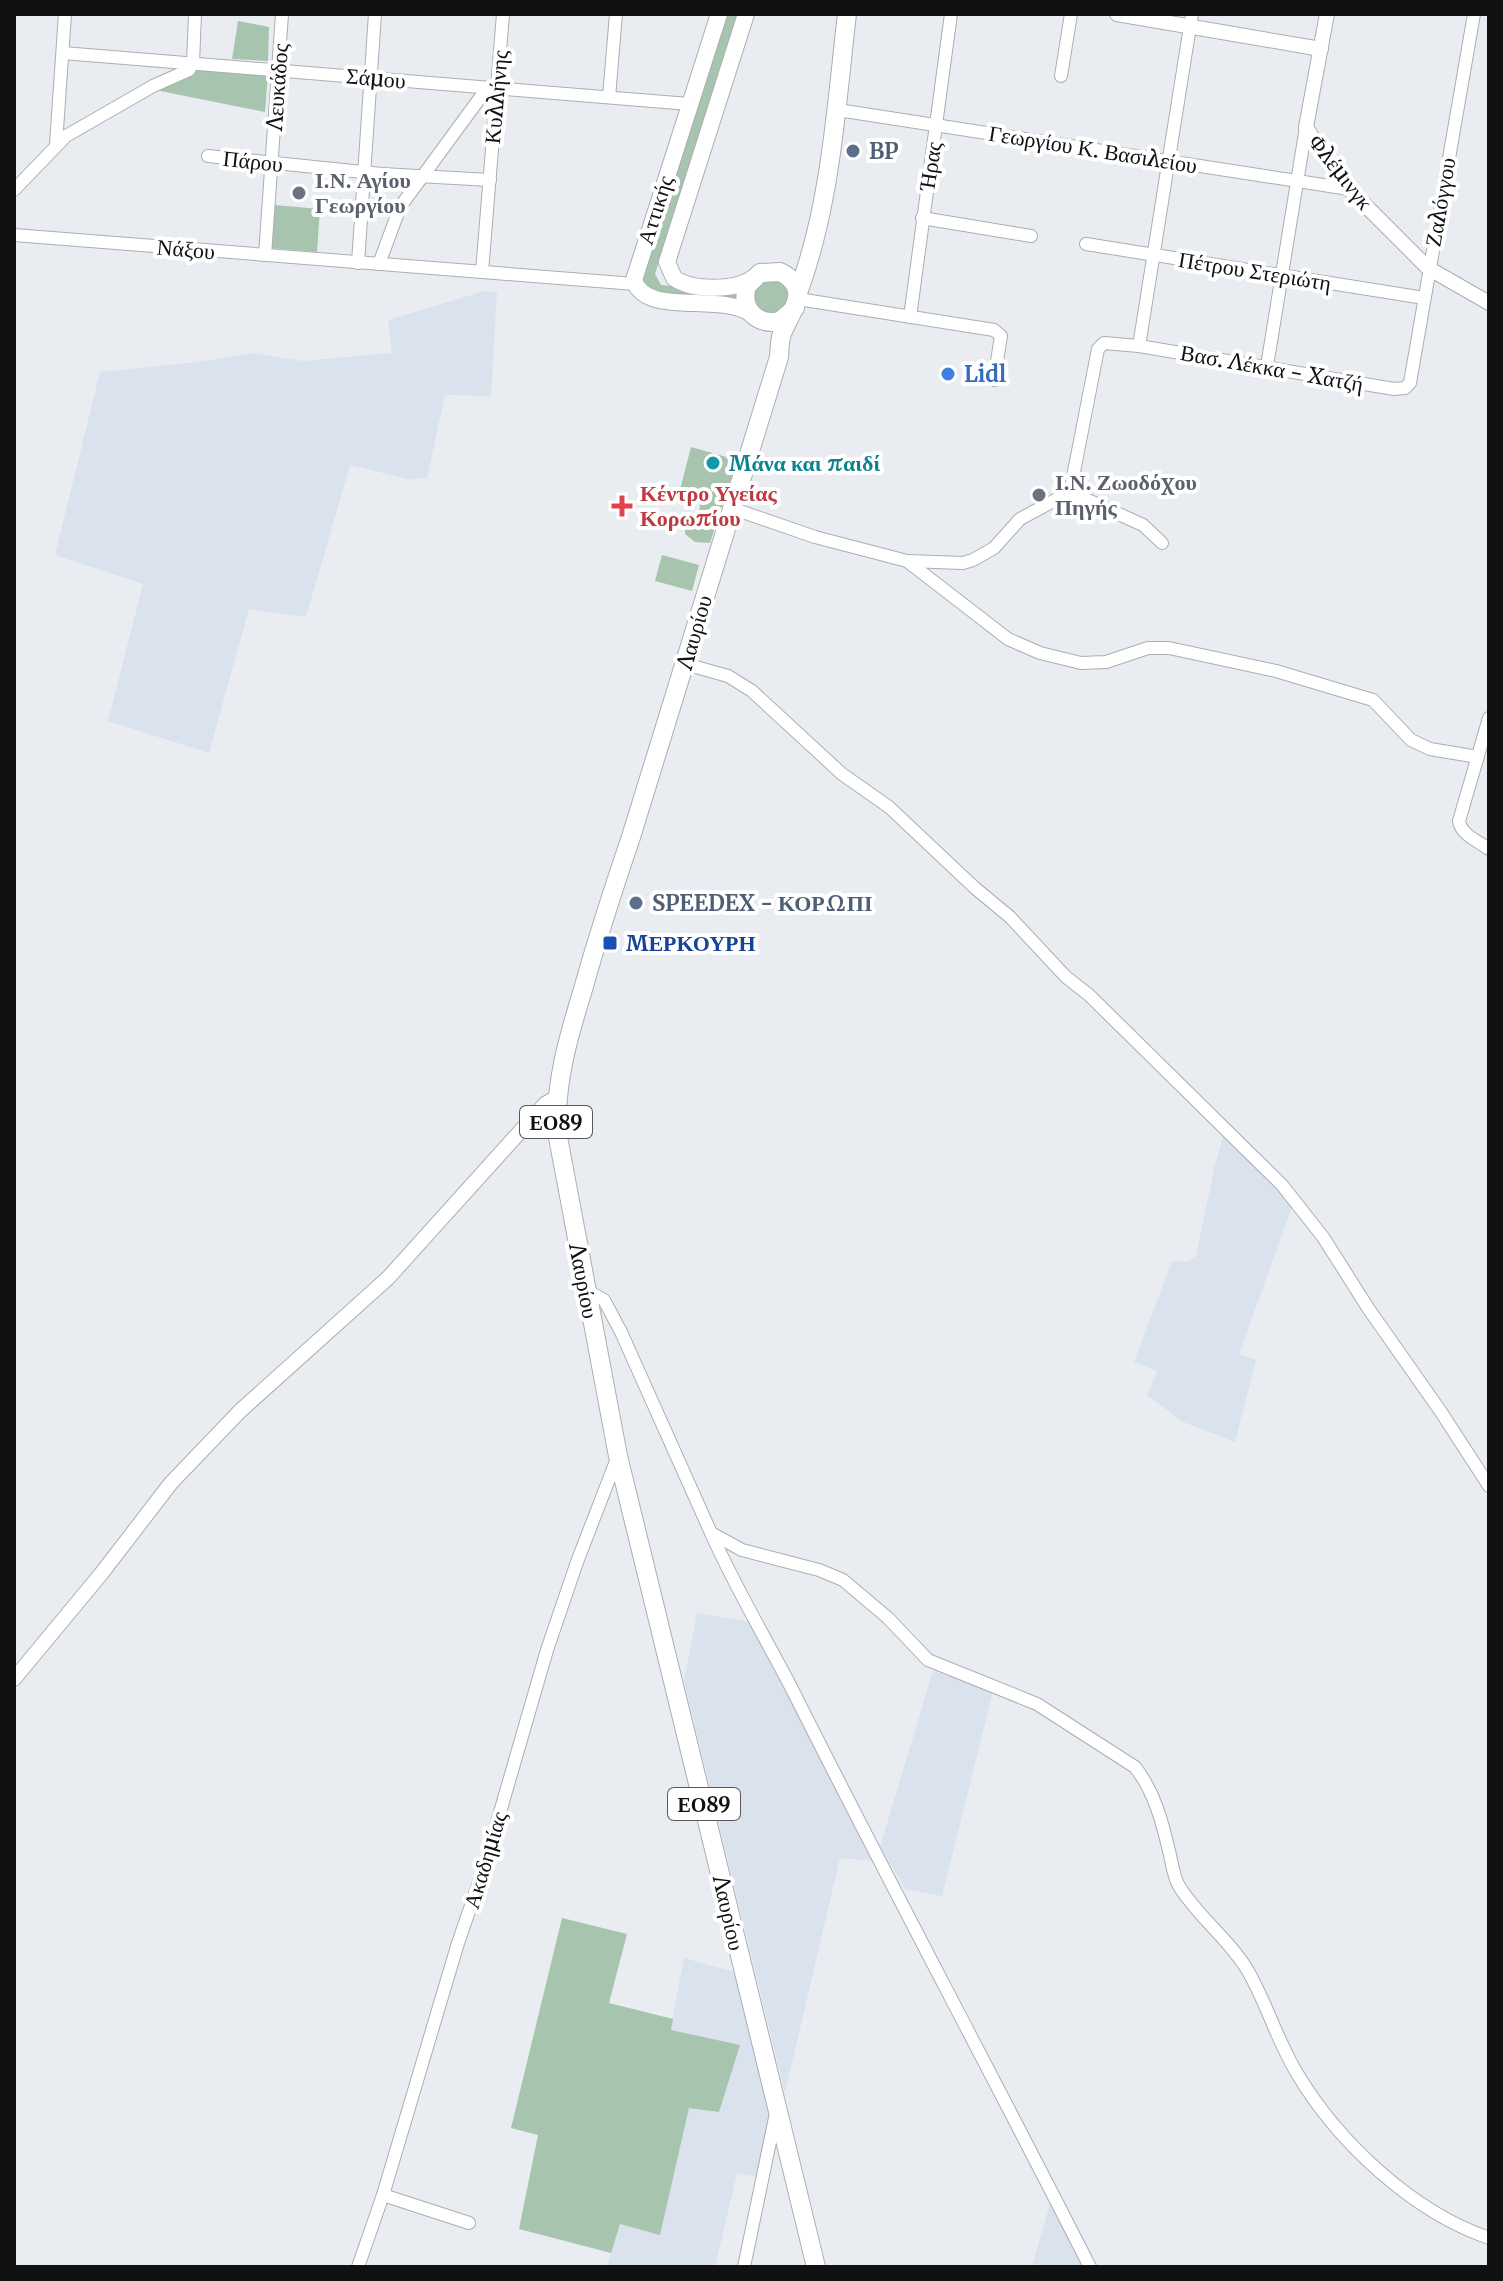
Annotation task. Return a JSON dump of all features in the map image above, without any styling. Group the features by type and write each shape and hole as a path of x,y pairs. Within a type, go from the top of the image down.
{"main road":[{"name":"Αττικής","path":"635,284 635,273 719,14"},
{"name":"Αττικής","path":"746,14 667,262 671,275 684,284 736,287 753,278"},
{"name":"ΕΟ89","path":"797,300 830,167 847,14"},
{"path":"776,367 773,339 747,308 745,294 753,278 765,271 796,269 809,255"},
{"path":"635,284 641,294 651,300 735,305 758,319 784,320 797,300 790,277 774,270"},
{"name":"Λαυρίου","path":"797,300 782,333 776,367 562,1059 557,1132 618,1456 816,2267"}],"street":[{"path":"56,144 65,14"},
{"path":"14,190 56,144 153,86 189,70 193,63 195,14"},
{"name":"Λευκάδος","path":"265,255 282,14"},
{"path":"358,263 375,14"},
{"name":"Κυλλήνης","path":"482,272 490,180 492,88 503,14"},
{"path":"609,97 616,14"},
{"name":"Ήρας","path":"910,317 951,14"},
{"path":"1061,76 1071,14"},
{"path":"1117,14 1191,20 1321,49"},
{"name":"Φλέμινγκ","path":"1327,14 1306,127 1349,189 1428,268 1489,303"},
{"name":"Ζαλόγγου","path":"1405,388 1410,383 1474,14"},
{"path":"1139,346 1191,20"},
{"name":"Σάμου","path":"63,53 689,104"},
{"path":"379,264 400,207 492,88"},
{"name":"Γεωργίου Κ. Βασιλείου","path":"838,110 1349,189"},
{"path":"1267,366 1306,127"},
{"name":"Πάρου","path":"208,156 490,180"},
{"path":"922,218 1031,236"},
{"name":"Νάξου","path":"14,235 635,284"},
{"name":"Πέτρου Στεριώτη","path":"1086,244 1424,298"},
{"path":"797,300 999,332 1001,336 994,380"},
{"name":"Βασ. Λέκκα - Χατζή","path":"1070,492 1098,349 1104,343 1267,366 1394,389 1405,388"},
{"path":"731,508 815,537 907,561 963,563 994,548 1020,519 1070,492 1143,525 1162,543"},
{"path":"907,561 1008,639 1040,653 1081,663 1106,662 1148,648 1169,648 1276,671 1373,700 1411,740 1430,749 1478,757"},
{"path":"685,664 728,676 752,691 830,764 889,807 1010,917 1066,977 1089,995 1282,1185 1323,1237 1376,1321 1489,1486"},
{"path":"1489,718 1459,821 1465,833 1489,849"},
{"path":"14,1679 171,1483 240,1411 388,1278 545,1104 557,1097"},
{"path":"586,1290 604,1300 621,1332 751,1617 776,1658 1090,2267"},
{"name":"Ακαδημίας","path":"358,2267 483,1871 547,1650 618,1456"},
{"path":"711,1533 742,1550 819,1570 843,1580 888,1618 928,1660 1037,1704 1135,1767 1146,1781 1158,1809 1178,1884 1229,1943 1247,1970 1296,2073 1315,2101 1357,2149 1401,2190 1445,2220 1489,2238"},
{"path":"744,2267 776,2111"},
{"path":"383,2195 469,2223"}],"shaded area":[{"path":"485,291 497,292 491,396 445,395 427,478 408,479 350,465 306,617 249,609 209,753 108,721 143,584 55,555 100,372 252,353 303,361 392,353 388,320"},
{"path":"1224,1133 1293,1204 1239,1354 1256,1360 1235,1442 1183,1422 1147,1395 1157,1371 1134,1362 1172,1261 1187,1262 1196,1256"},
{"path":"697,1613 751,1622 875,1861 840,1858 785,2093 684,1681"},
{"path":"933,1671 993,1691 942,1896 906,1889 880,1847"},
{"path":"684,1958 738,1973 773,2110 760,2177 737,2173 715,2267 607,2267 619,2224 660,2234 689,2108 740,2046 670,2030"},
{"path":"1050,2204 1083,2267 1032,2267"}],"green space":[{"path":"724,14 740,14 655,274 661,285 736,293 740,298 736,300 657,292 642,279"},
{"path":"238,21 269,27 268,61 232,59"},
{"path":"203,68 268,73 265,112 155,90"},
{"path":"274,205 320,209 317,252 270,248"},
{"path":"778,276 793,297 778,318 753,308 753,299 755,284"},
{"path":"691,447 737,460 710,543 695,542 685,534 685,522 699,512 700,505 692,495 679,494"},
{"path":"662,555 699,565 692,591 655,581"},
{"path":"562,1918 627,1934 609,2003 673,2019 671,2030 740,2045 719,2112 689,2108 660,2235 620,2224 611,2253 519,2229 538,2135 511,2128"}],"place":[{"name":"BP","path":"853,151"},
{"name":"Ι.Ν. Αγίου Γεωργίου","path":"299,193"},
{"name":"Lidl","path":"948,374"},
{"name":"Μάνα και παιδί","path":"713,463"},
{"name":"Ι.Ν. Ζωοδόχου Πηγής","path":"1039,495"},
{"name":"Κέντρο Υγείας Κορωπίου","path":"622,506"},
{"name":"SPEEDEX - ΚΟΡΩΠΙ","path":"636,903"},
{"name":"ΜΕΡΚΟΥΡΗ","path":"610,943"}]}
